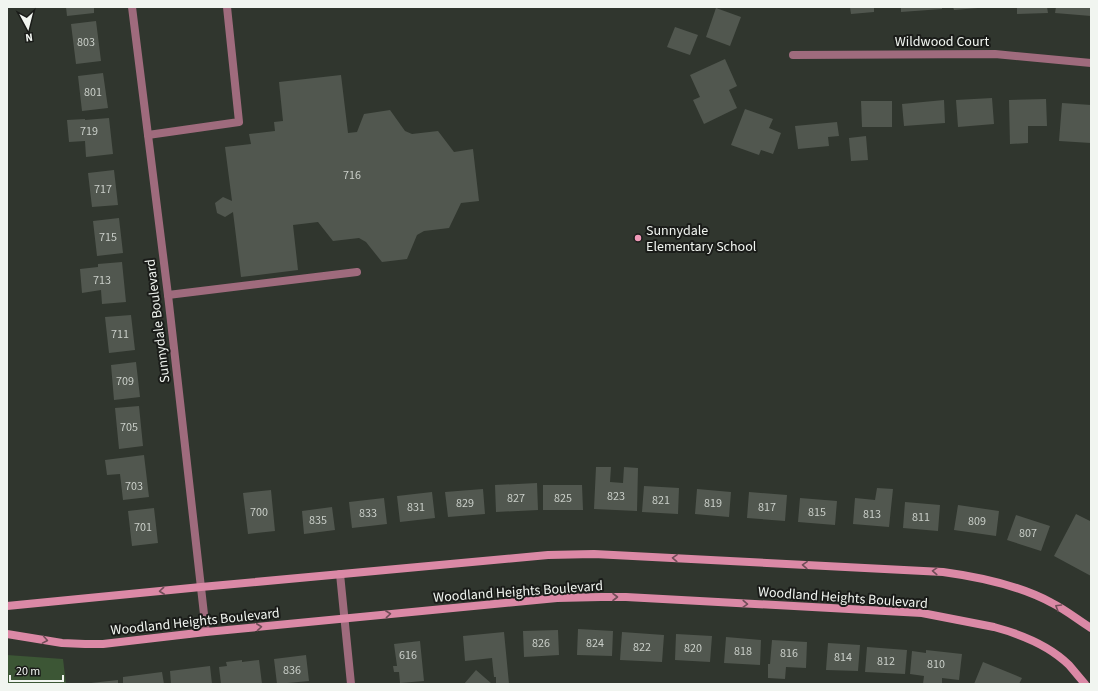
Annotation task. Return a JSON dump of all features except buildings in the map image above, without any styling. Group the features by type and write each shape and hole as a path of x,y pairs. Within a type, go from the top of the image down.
{"street":[{"name":"Sunnydale Boulevard","path":"132,7 168,295 206,632"},
{"path":"148,135 239,122 227,7"},
{"name":"Wildwood Court","path":"793,55 995,54 1091,63"},
{"path":"168,295 357,272"},
{"name":"Woodland Heights Boulevard","path":"7,606 548,555 594,554 943,572 967,575 1022,590 1052,603 1091,628"},
{"path":"340,574 351,684"},
{"name":"Woodland Heights Boulevard","path":"7,634 62,643 103,644 206,632 556,598 641,598 922,613 994,627 1033,641 1061,658 1085,684"}],"green space":[{"path":"7,655 63,659 66,684 7,684"}],"place":[{"name":"Sunnydale Elementary School","path":"638,238"}]}
